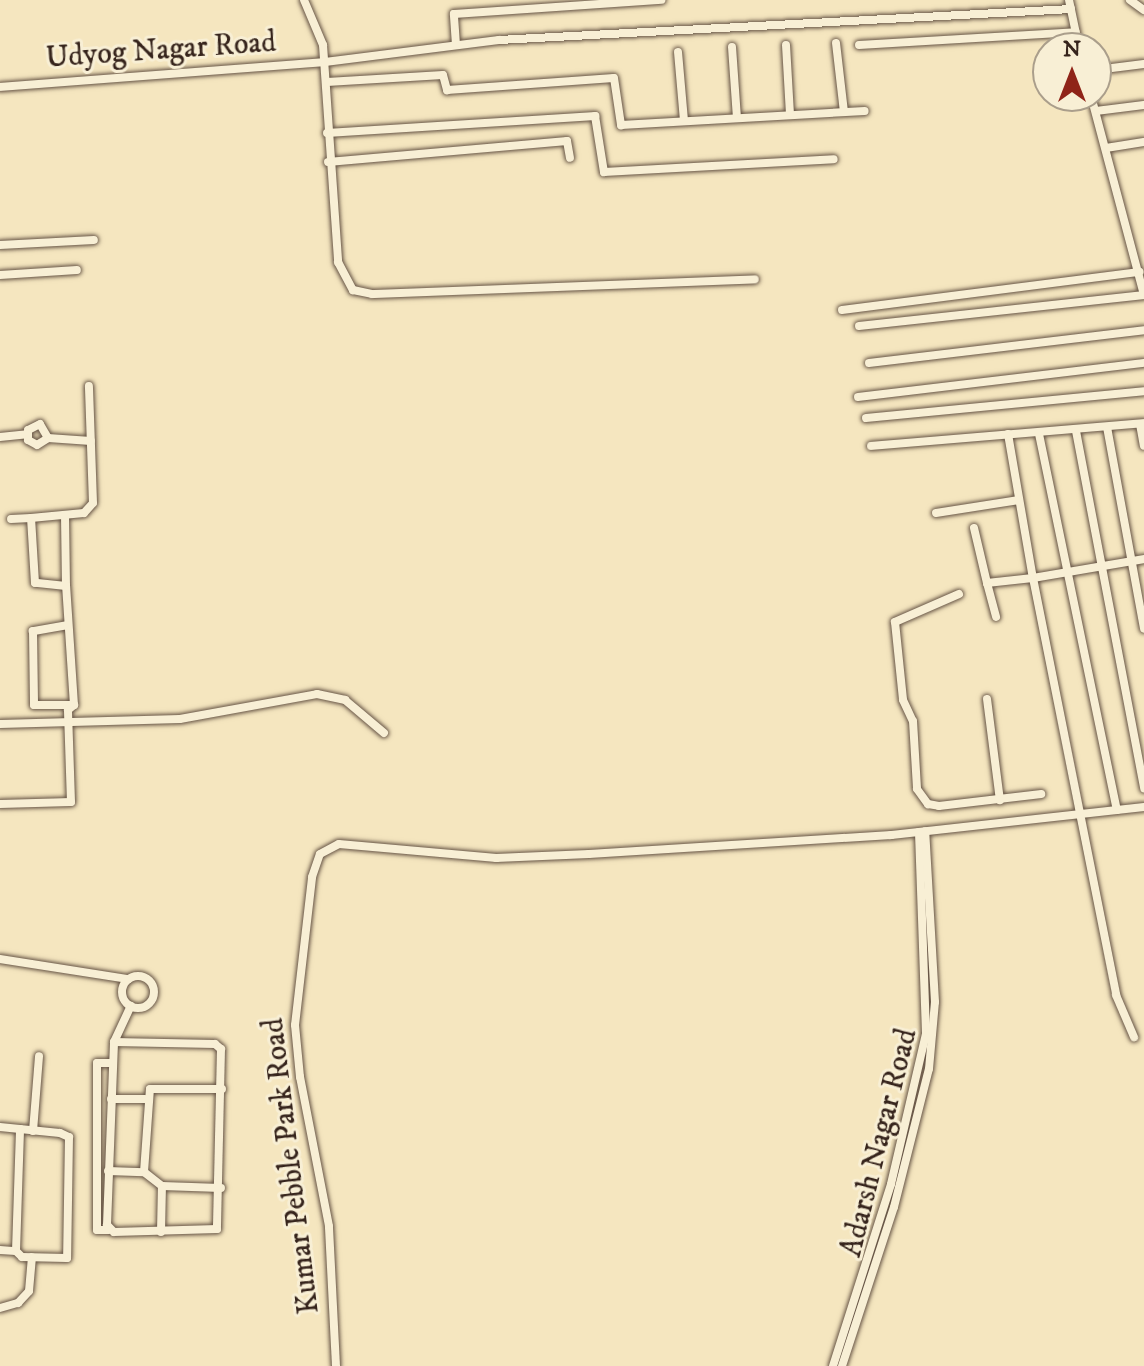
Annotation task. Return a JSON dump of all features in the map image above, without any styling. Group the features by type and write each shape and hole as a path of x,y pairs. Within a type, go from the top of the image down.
{"street":[{"path":"304,0 318,27 325,62 328,162 338,262 347,283 361,293 755,279"},
{"path":"456,45 454,14 662,0"},
{"path":"1130,0 1144,10"},
{"path":"1070,4 1076,32"},
{"name":"Udyog Nagar Road","path":"0,87 325,62 456,45 1070,4"},
{"path":"859,45 1032,35"},
{"path":"836,43 844,112"},
{"path":"786,45 790,115"},
{"path":"732,47 737,118"},
{"path":"678,52 684,120"},
{"path":"1112,68 1144,64"},
{"path":"327,82 443,75 447,90 614,78 621,125 865,111"},
{"path":"1112,109 1144,105"},
{"path":"859,326 1144,295 1141,269 1096,112"},
{"path":"327,133 595,116 604,172 834,159"},
{"path":"328,162 567,141 570,158"},
{"path":"1106,148 1144,142"},
{"path":"0,245 94,240"},
{"path":"842,310 1141,269"},
{"path":"0,275 77,270"},
{"path":"869,363 1144,330"},
{"path":"858,397 1144,363"},
{"path":"11,519 84,513 93,503 89,386"},
{"path":"866,418 1144,391"},
{"path":"0,437 27,434 40,424 48,438"},
{"path":"871,446 1142,424 1144,446"},
{"path":"1107,427 1144,629"},
{"path":"1076,431 1098,569 1144,789"},
{"path":"27,434 37,445 48,438 91,441"},
{"path":"1008,434 1033,578 1116,995 1134,1037"},
{"path":"1039,434 1117,810"},
{"path":"936,513 1019,500"},
{"path":"65,515 74,705"},
{"path":"31,518 35,583 66,586"},
{"path":"974,528 996,617"},
{"path":"987,583 1098,569 1144,559"},
{"path":"959,594 895,622 903,700 913,721 912,767 922,799 939,806 1041,794"},
{"path":"68,625 33,631 34,705 74,705"},
{"path":"0,724 180,719 317,694 345,700 384,733"},
{"path":"987,699 1000,800"},
{"path":"0,804 71,802 68,710 74,705"},
{"path":"986,802 988,823"},
{"name":"Kumar Pebble Park Road","path":"336,1366 329,1226 300,1077 295,1025 316,861 339,844 496,858 922,831 1144,807"},
{"name":"Adarsh Nagar Road","path":"833,1366 891,1184 926,1033 922,831"},
{"name":"Adarsh Nagar Road","path":"842,1366 894,1207 933,1048 935,1002 922,831"},
{"path":"0,959 128,979 140,975 154,987 149,1004 131,1006"},
{"path":"128,979 123,996 131,1006"},
{"path":"109,1230 108,1171 114,1042 131,1006"},
{"path":"113,1063 97,1063 97,1230 161,1232 217,1229 221,1188 221,1049 215,1044 114,1042"},
{"path":"33,1131 39,1056"},
{"path":"144,1172 145,1099 150,1089 222,1089"},
{"path":"111,1099 145,1099"},
{"path":"0,1127 64,1134 71,1142 72,1220 70,1256 32,1257 16,1251 0,1250"},
{"path":"16,1251 20,1129"},
{"path":"108,1171 144,1172 162,1186 221,1188"},
{"path":"161,1232 162,1186"},
{"path":"0,1308 18,1303 29,1291 32,1257"}]}
